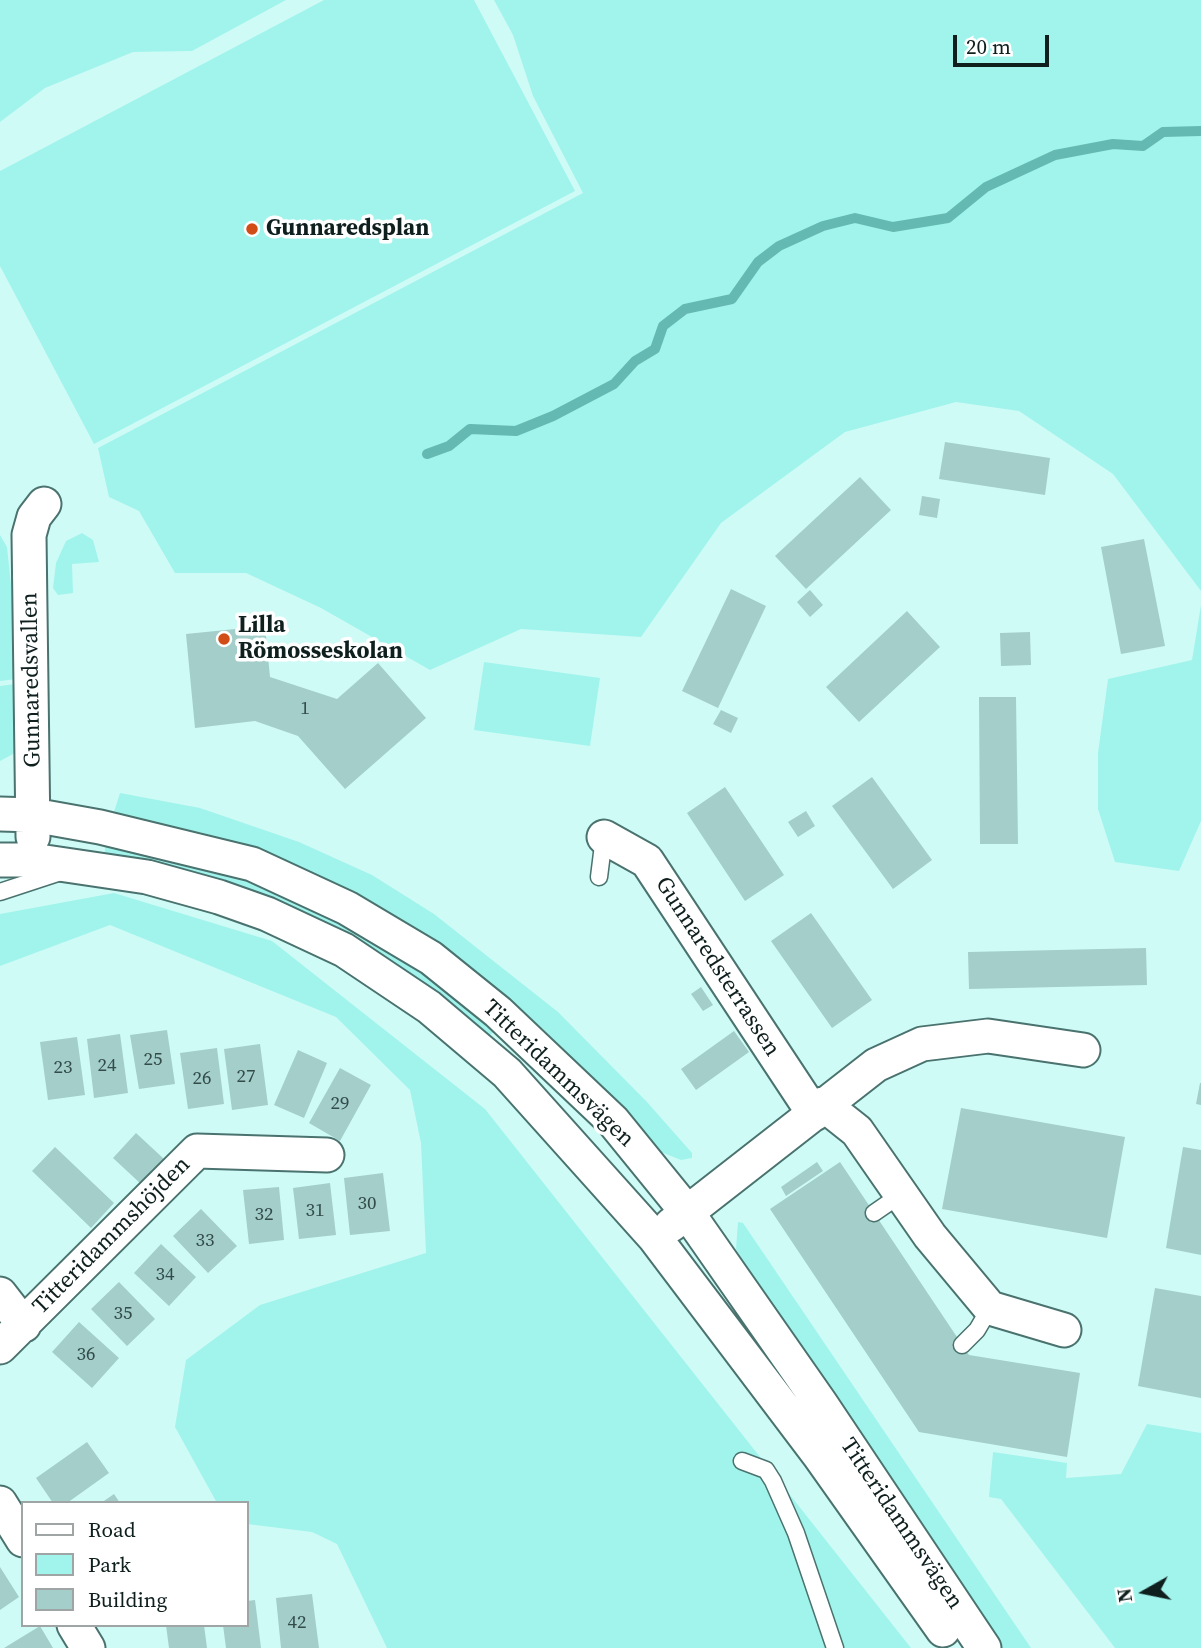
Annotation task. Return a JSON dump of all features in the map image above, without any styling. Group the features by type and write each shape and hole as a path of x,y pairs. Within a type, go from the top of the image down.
{"street":[{"name":"Gunnaredsvallen","path":"16,860 33,815 29,535 34,517 44,504"},
{"name":"Titteridammsvägen","path":"0,814 33,815 187,846 251,864 347,908 431,958 498,1012 613,1121 687,1212 821,1404 984,1648"},
{"name":"Gunnaredsterrassen","path":"604,837 647,861 683,926 819,1109 857,1131 887,1204 990,1308"},
{"name":"Titteridammsvägen","path":"16,860 147,877 219,897 267,914 344,950 429,1007 507,1073 655,1238 819,1455 956,1648"},
{"path":"655,1238 876,1065 922,1044 939,1039 988,1036 1083,1051"},
{"name":"Titteridammshöjden","path":"0,1294 12,1336 197,1150 327,1155"},
{"path":"990,1308 1064,1330"},
{"path":"0,1503 21,1537"},
{"path":"75,1627 88,1648"}],"lane":[{"path":"599,877 604,837"},
{"path":"0,892 75,868"},
{"path":"962,1345 977,1330 990,1308"},
{"path":"741,1461 766,1470 773,1481 796,1533 835,1648"}],"green space":[{"path":"0,0 286,0 192,51 133,52 45,88 0,122"},
{"name":"Gunnaredsplan","path":"324,0 474,0 575,191 94,444 0,266 0,171"},
{"path":"494,0 1201,0 1201,591 1113,474 1019,411 956,402 845,432 721,523 641,637 521,629 430,670 321,608 246,573 175,573 139,511 109,497 98,448 583,193 533,96 513,35"},
{"path":"82,533 93,540 99,562 72,564 73,593 58,595 53,588 56,563 66,541"},
{"path":"0,535 7,547 17,679 0,681"},
{"path":"1201,605 1201,821 1179,871 1115,862 1098,809 1098,753 1108,679 1192,660"},
{"path":"484,662 600,678 590,746 474,730"},
{"path":"15,684 19,741 15,753 0,761 0,686"},
{"path":"120,793 200,808 299,842 372,875 434,914 558,1012 647,1102 692,1153 692,1158 681,1160 661,1152 604,1089 544,1030 478,973 406,922 304,870 234,842 199,832 120,823 112,818"},
{"path":"106,843 248,876 391,945 497,1029 489,1036 104,856"},
{"path":"114,893 272,941 485,1109 911,1648 387,1648 337,1544 312,1532 248,1524 248,1501 216,1501 175,1427 186,1360 260,1305 426,1253 421,1143 410,1090 336,1017 110,925 0,966 0,914"},
{"path":"738,1222 743,1223 1031,1648 1001,1648 748,1271 736,1249"},
{"path":"1147,1424 1201,1433 1201,1648 1115,1648 1001,1499 989,1497 993,1452 1067,1463 1066,1478 1121,1474"}],"building":[{"path":"945,442 1050,458 1045,495 939,479"},
{"path":"860,477 891,510 806,589 775,556"},
{"path":"922,496 940,499 937,518 919,515"},
{"path":"1144,539 1165,646 1121,654 1101,547"},
{"path":"731,589 766,606 718,708 682,691"},
{"path":"810,590 823,605 810,617 797,602"},
{"path":"907,611 940,647 859,722 826,687"},
{"path":"265,626 270,677 337,699 378,663 426,718 345,789 298,736 255,721 195,728 186,634"},
{"path":"1030,632 1031,665 1001,666 1000,633"},
{"path":"979,697 1016,697 1018,844 980,844"},
{"path":"721,710 738,718 731,733 713,724"},
{"path":"872,777 932,860 893,889 832,806"},
{"path":"725,787 784,875 745,901 687,813"},
{"path":"806,811 815,826 798,837 788,822"},
{"path":"811,913 872,1000 832,1028 771,941"},
{"path":"1146,948 1147,985 969,989 968,952"},
{"path":"701,987 713,1005 703,1011 691,994"},
{"path":"167,1030 175,1084 139,1089 130,1035"},
{"path":"734,1031 749,1052 696,1090 681,1069"},
{"path":"120,1034 128,1093 94,1098 87,1039"},
{"path":"77,1037 85,1095 48,1100 40,1042"},
{"path":"260,1044 268,1105 232,1110 224,1049"},
{"path":"217,1048 224,1104 188,1109 180,1053"},
{"path":"298,1050 327,1063 304,1118 274,1105"},
{"path":"340,1068 371,1085 340,1141 309,1123"},
{"path":"1201,1083 1201,1105 1196,1104"},
{"path":"961,1108 1125,1137 1107,1238 942,1209"},
{"path":"136,1133 164,1159 141,1184 113,1158"},
{"path":"55,1147 114,1203 91,1228 32,1171"},
{"path":"1183,1147 1201,1150 1201,1255 1166,1248"},
{"path":"817,1162 823,1171 786,1196 781,1187"},
{"path":"840,1162 969,1355 1080,1373 1067,1457 919,1432 770,1209"},
{"path":"383,1173 390,1231 350,1235 344,1178"},
{"path":"330,1183 336,1235 299,1239 293,1188"},
{"path":"279,1187 284,1240 249,1244 243,1190"},
{"path":"201,1209 237,1246 208,1273 173,1236"},
{"path":"161,1244 196,1277 169,1306 134,1273"},
{"path":"119,1282 155,1319 127,1346 91,1309"},
{"path":"1155,1288 1201,1296 1201,1398 1138,1386"},
{"path":"79,1322 119,1358 92,1388 52,1352"},
{"path":"87,1442 109,1473 70,1501 52,1501 36,1478"},
{"path":"114,1494 119,1501 104,1501"},
{"path":"0,1567 19,1597 0,1610"},
{"path":"312,1594 319,1648 281,1648 276,1598"},
{"path":"255,1600 261,1648 226,1648 223,1627 248,1627 248,1601"},
{"path":"41,1627 53,1648 4,1648"},
{"path":"166,1627 204,1627 207,1648 169,1648"}],"waterway":[{"path":"427,454 449,446 470,429 516,431 553,416 614,384 635,361 655,349 663,326 685,309 732,299 758,262 779,246 823,226 855,218 893,227 948,218 986,187 1055,155 1113,144 1143,146 1163,132 1201,131"}],"place":[{"name":"Gunnaredsplan","path":"252,229"},
{"name":"Lilla Römosseskolan","path":"224,639"}]}
